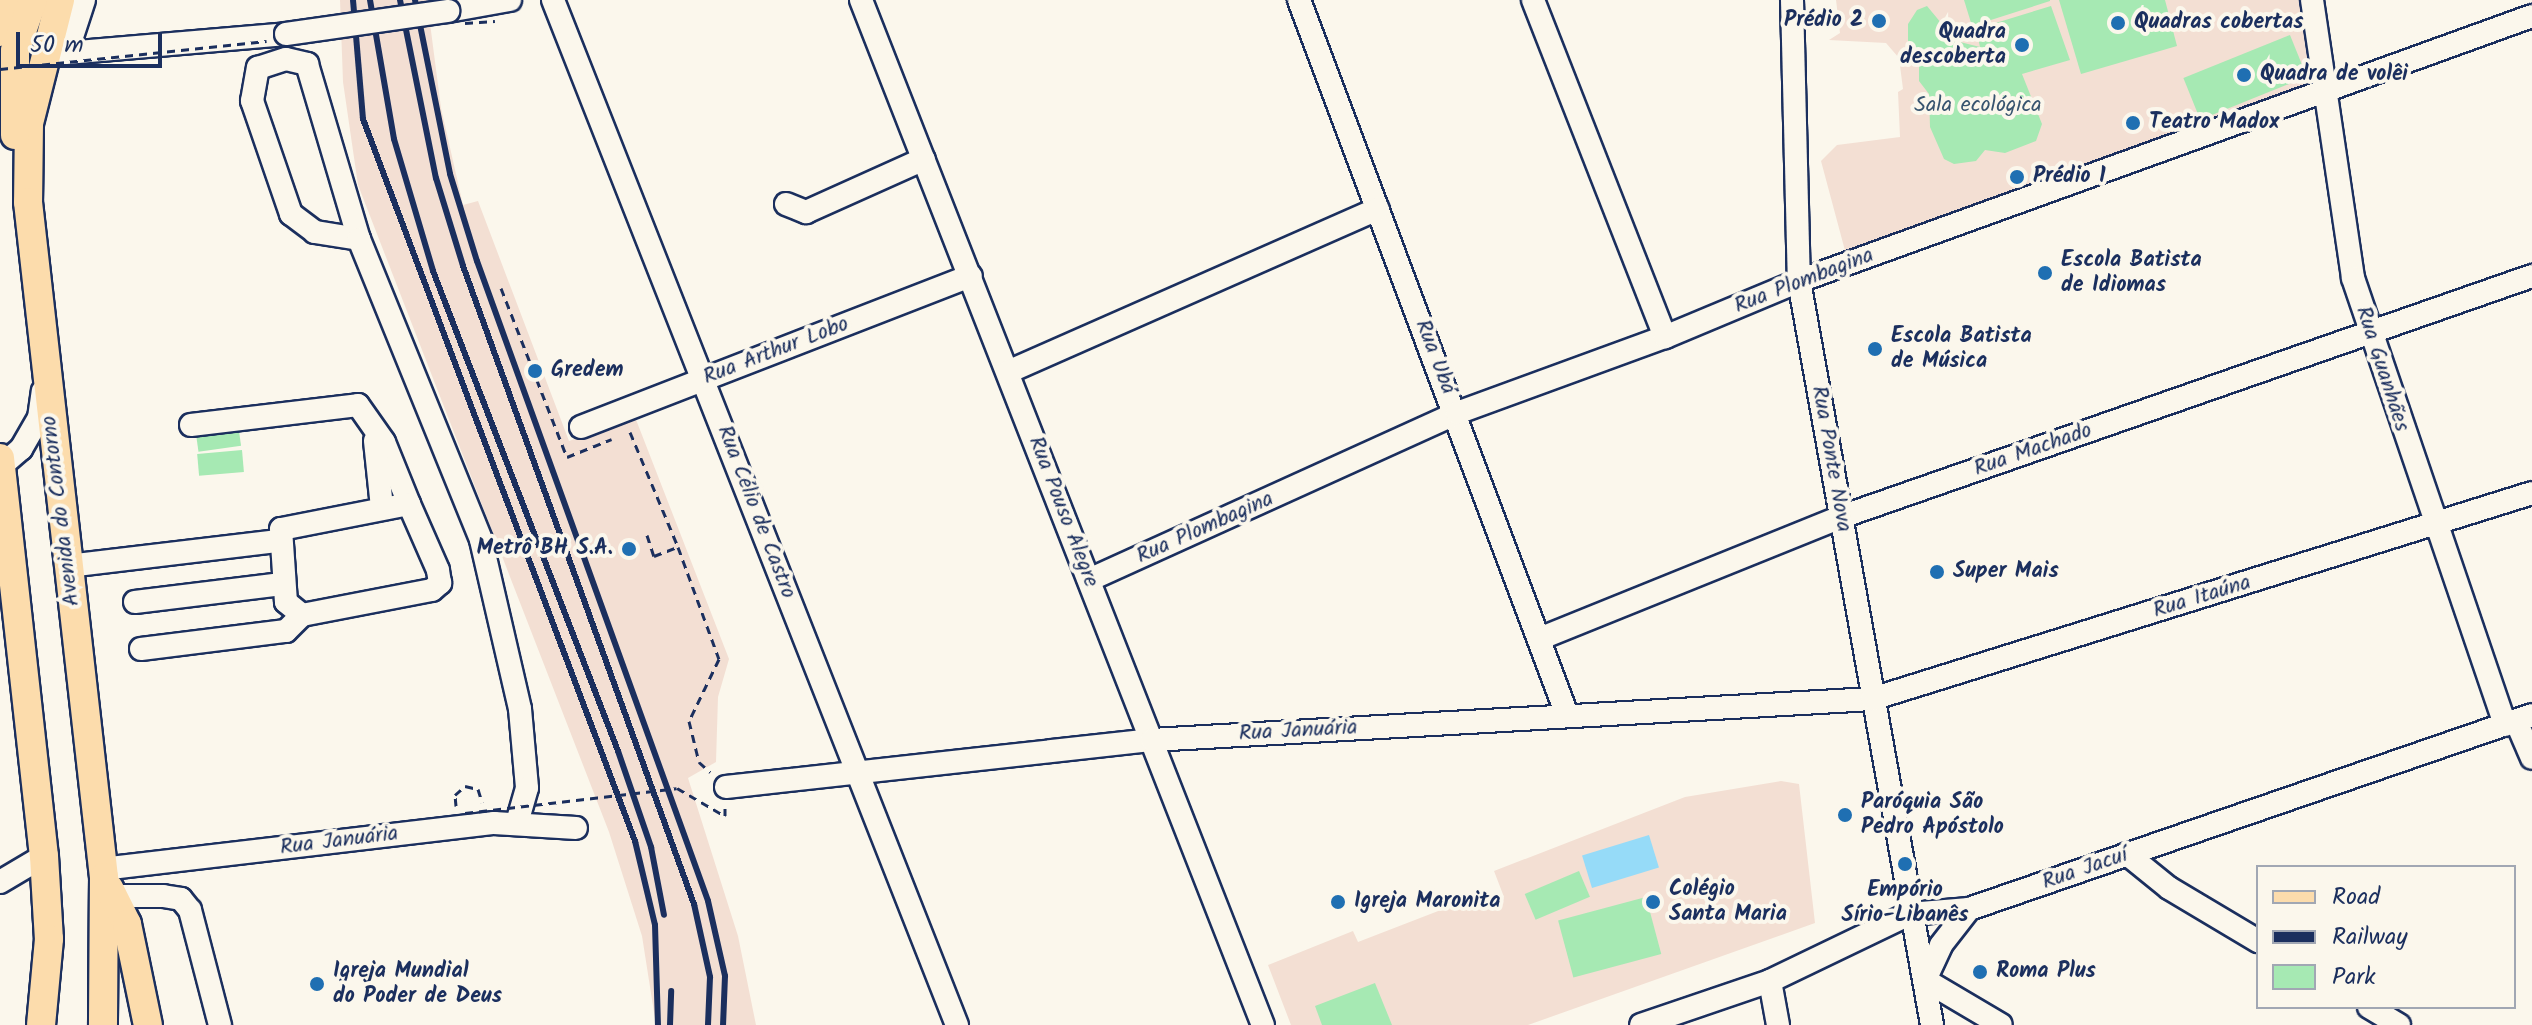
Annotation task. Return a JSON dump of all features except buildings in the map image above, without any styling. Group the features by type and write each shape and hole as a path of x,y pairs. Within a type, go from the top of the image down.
{"main road":[{"path":"0,32 11,0"},
{"path":"28,202 13,127 15,51 33,0"},
{"name":"Avenida do Contorno","path":"60,0 55,53 29,123 28,202 45,381 106,881 103,1025"},
{"path":"0,458 44,856 49,939 41,1025"},
{"path":"106,881 127,924 148,1025"}],"street":[{"path":"55,53 84,0"},
{"path":"55,53 280,37 456,17 510,0"},
{"name":"Rua Célio de Castro","path":"553,0 705,378 957,1025"},
{"name":"Rua Pouso Alegre","path":"861,0 1263,1025"},
{"name":"Rua Ubá","path":"1299,0 1457,413 1567,715"},
{"path":"1533,0 1665,337"},
{"name":"Rua Ponte Nova","path":"1792,0 1799,281 1909,914 1932,1025"},
{"name":"Rua Guanhães","path":"2312,0 2353,278 2369,334 2434,526 2532,758"},
{"name":"Rua Plombagina","path":"1089,580 1457,413 1665,337 1799,281 2324,87 2532,16"},
{"path":"359,239 315,232 291,214 252,101 258,68 286,59 307,64 359,239 481,540 520,709 527,788 517,822"},
{"path":"786,204 806,212 924,159"},
{"path":"1008,372 1378,209"},
{"name":"Rua Arthur Lobo","path":"581,427 971,276"},
{"name":"Rua Machado","path":"1539,639 1841,517 2532,276"},
{"path":"0,467 21,449 39,418 45,381"},
{"path":"141,649 286,631 302,615 432,590 440,583 373,424 358,405 191,425"},
{"path":"373,424 382,508"},
{"name":"Rua Itaúna","path":"1872,699 2532,493"},
{"path":"302,615 286,602 279,541 281,529 294,524 409,504"},
{"path":"68,566 279,541"},
{"path":"135,602 282,584"},
{"name":"Rua Januária","path":"726,787 1152,740 1872,699"},
{"name":"Rua Jacuí","path":"1650,1023 1770,981 1909,914 1969,909 2518,720"},
{"name":"Rua Januária","path":"106,881 461,820 576,828"},
{"path":"2127,854 2169,888 2256,940"},
{"path":"0,882 44,856"},
{"path":"106,881 181,899 190,910 220,1025"},
{"path":"1969,909 1941,945 1925,980 2001,1025"},
{"path":"1770,981 1778,1025"},
{"path":"2372,1009 2399,1025"}],"path":[{"path":"456,17 495,21"},
{"path":"0,69 280,37"},
{"path":"647,535 654,556 678,547 719,659 689,721 699,762 726,787"},
{"path":"470,786 478,789 482,802 461,820 455,795 470,786"},
{"path":"461,820 677,788 725,816"}],"shaded area":[{"path":"340,0 427,0 441,108 463,205 478,201 569,441 635,417 729,659 718,697 716,762 688,778 738,936 756,1025 656,1025 642,936 609,832 358,185 343,82"},
{"path":"1836,0 2303,0 2316,83 1847,258 1821,161 1837,145 1900,137 1898,92 1903,89 1899,58 1886,43 1829,40 1840,33"},
{"name":"Colégio Santa Maria","path":"1781,781 1799,784 1815,923 1528,1025 1291,1025 1268,965 1353,931 1358,942 1477,896 1482,906 1504,897 1494,871 1685,797"}],"green space":[{"name":"Quadra descoberta","path":"1964,0 2050,0 2050,1 1972,26"},
{"name":"Quadras cobertas","path":"2059,0 2165,0 2177,46 2081,74"},
{"name":"Sala ecológica","path":"1927,6 1956,41 1980,47 1976,29 2051,6 2070,60 2022,74 2042,124 2036,141 2005,153 1985,150 1976,161 1954,164 1944,159 1930,127 1929,94 1919,81 1919,66 1908,56 1908,24 1917,10"},
{"name":"Quadra de volêi","path":"2290,35 2307,77 2200,120 2183,78"},
{"path":"238,424 241,446 198,452 195,430"},
{"path":"242,450 244,472 199,476 197,454"},
{"path":"1579,871 1590,897 1536,920 1525,894"},
{"path":"1646,897 1661,954 1573,978 1558,921"},
{"path":"1375,983 1392,1025 1322,1025 1315,1006"}],"water":[{"path":"1649,835 1659,868 1592,888 1582,855"}],"railway":[{"path":"353,0 363,119 635,841 655,925 658,1025"},
{"path":"370,0 394,139 433,271 618,751 651,847 664,915"},
{"path":"400,0 436,178 463,266 694,904 710,977 708,1025"},
{"path":"415,0 450,174 477,261 708,901 725,976 723,1025"},
{"path":"670,1025 671,991"}],"place":[{"name":"Prédio 2","path":"1879,21"},
{"name":"Quadras cobertas","path":"2118,23"},
{"name":"Quadra descoberta","path":"2022,45"},
{"name":"Quadra de volêi","path":"2244,75"},
{"name":"Teatro Madox","path":"2133,123"},
{"name":"Prédio 1","path":"2017,177"},
{"name":"Escola Batista de Idiomas","path":"2045,273"},
{"name":"Escola Batista de Música","path":"1875,349"},
{"name":"Gredem","path":"535,371"},
{"name":"Metrô BH S.A.","path":"629,549"},
{"name":"Super Mais","path":"1937,572"},
{"name":"Paróquia São Pedro Apóstolo","path":"1845,815"},
{"name":"Empório Sírio-Libanês","path":"1905,864"},
{"name":"Igreja Maronita","path":"1338,902"},
{"name":"Colégio Santa Maria","path":"1653,902"},
{"name":"Roma Plus","path":"1980,972"},
{"name":"Igreja Mundial do Poder de Deus","path":"317,984"}]}
